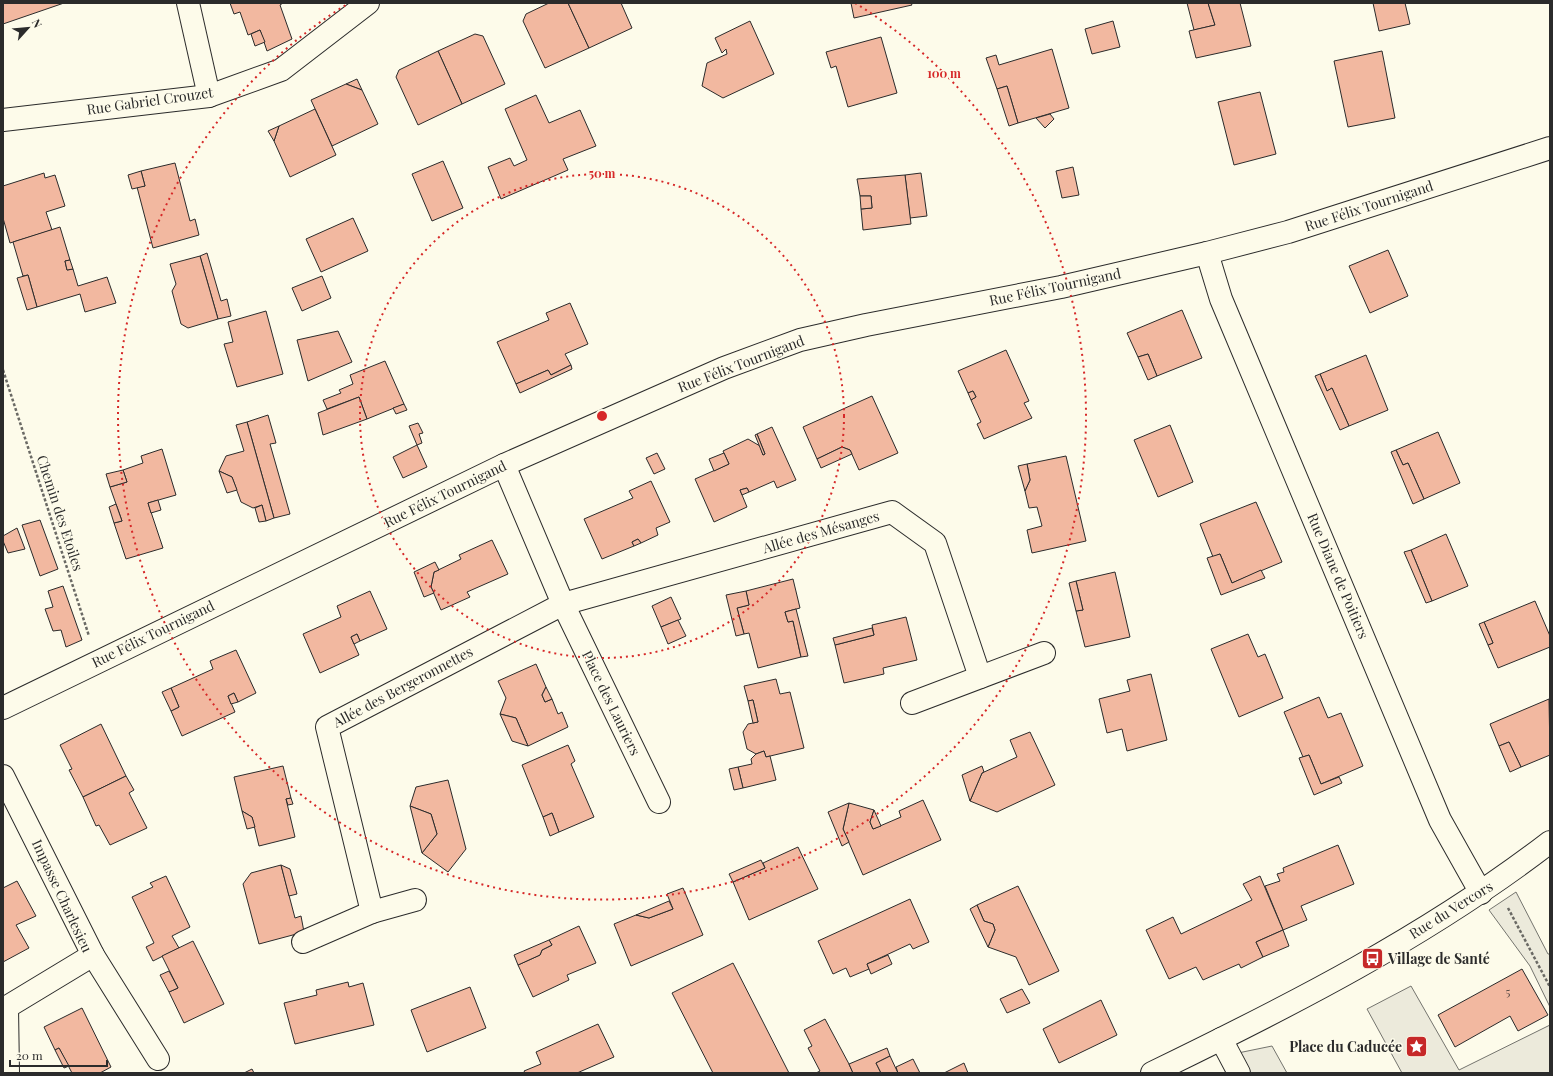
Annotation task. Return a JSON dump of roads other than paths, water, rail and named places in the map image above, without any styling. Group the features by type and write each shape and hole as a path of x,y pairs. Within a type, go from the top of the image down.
{"street":[{"path":"188,3 209,96"},
{"name":"Rue Gabriel Crouzet","path":"3,120 209,96 280,70 368,3"},
{"name":"Rue Félix Tournigand","path":"3,708 97,661 504,465 724,368 800,340 866,325 1061,287 1207,254 1288,232 1550,148"},
{"name":"Rue Diane de Poitiers","path":"1207,254 1221,299 1440,820 1488,888"},
{"name":"Place des Lauriers","path":"504,465 563,604 659,802"},
{"name":"Allée des Mésanges","path":"563,604 892,512 936,543 980,677"},
{"name":"Allée des Bergeronnettes","path":"372,912 327,727 563,604"},
{"path":"912,703 1044,653"},
{"name":"Impasse Charlesieu","path":"3,776 93,956 7,1007 8,1073"},
{"name":"Rue du Vercors","path":"1152,1073 1221,1039 1373,959 1488,888 1550,842"},
{"path":"303,942 372,912 415,900"},
{"path":"93,956 158,1059"},
{"path":"1221,1039 1239,1073"}],"place":[{"name":"Village de Santé","path":"1373,959"},
{"name":"Place du Caducée","path":"1417,1047"}]}
